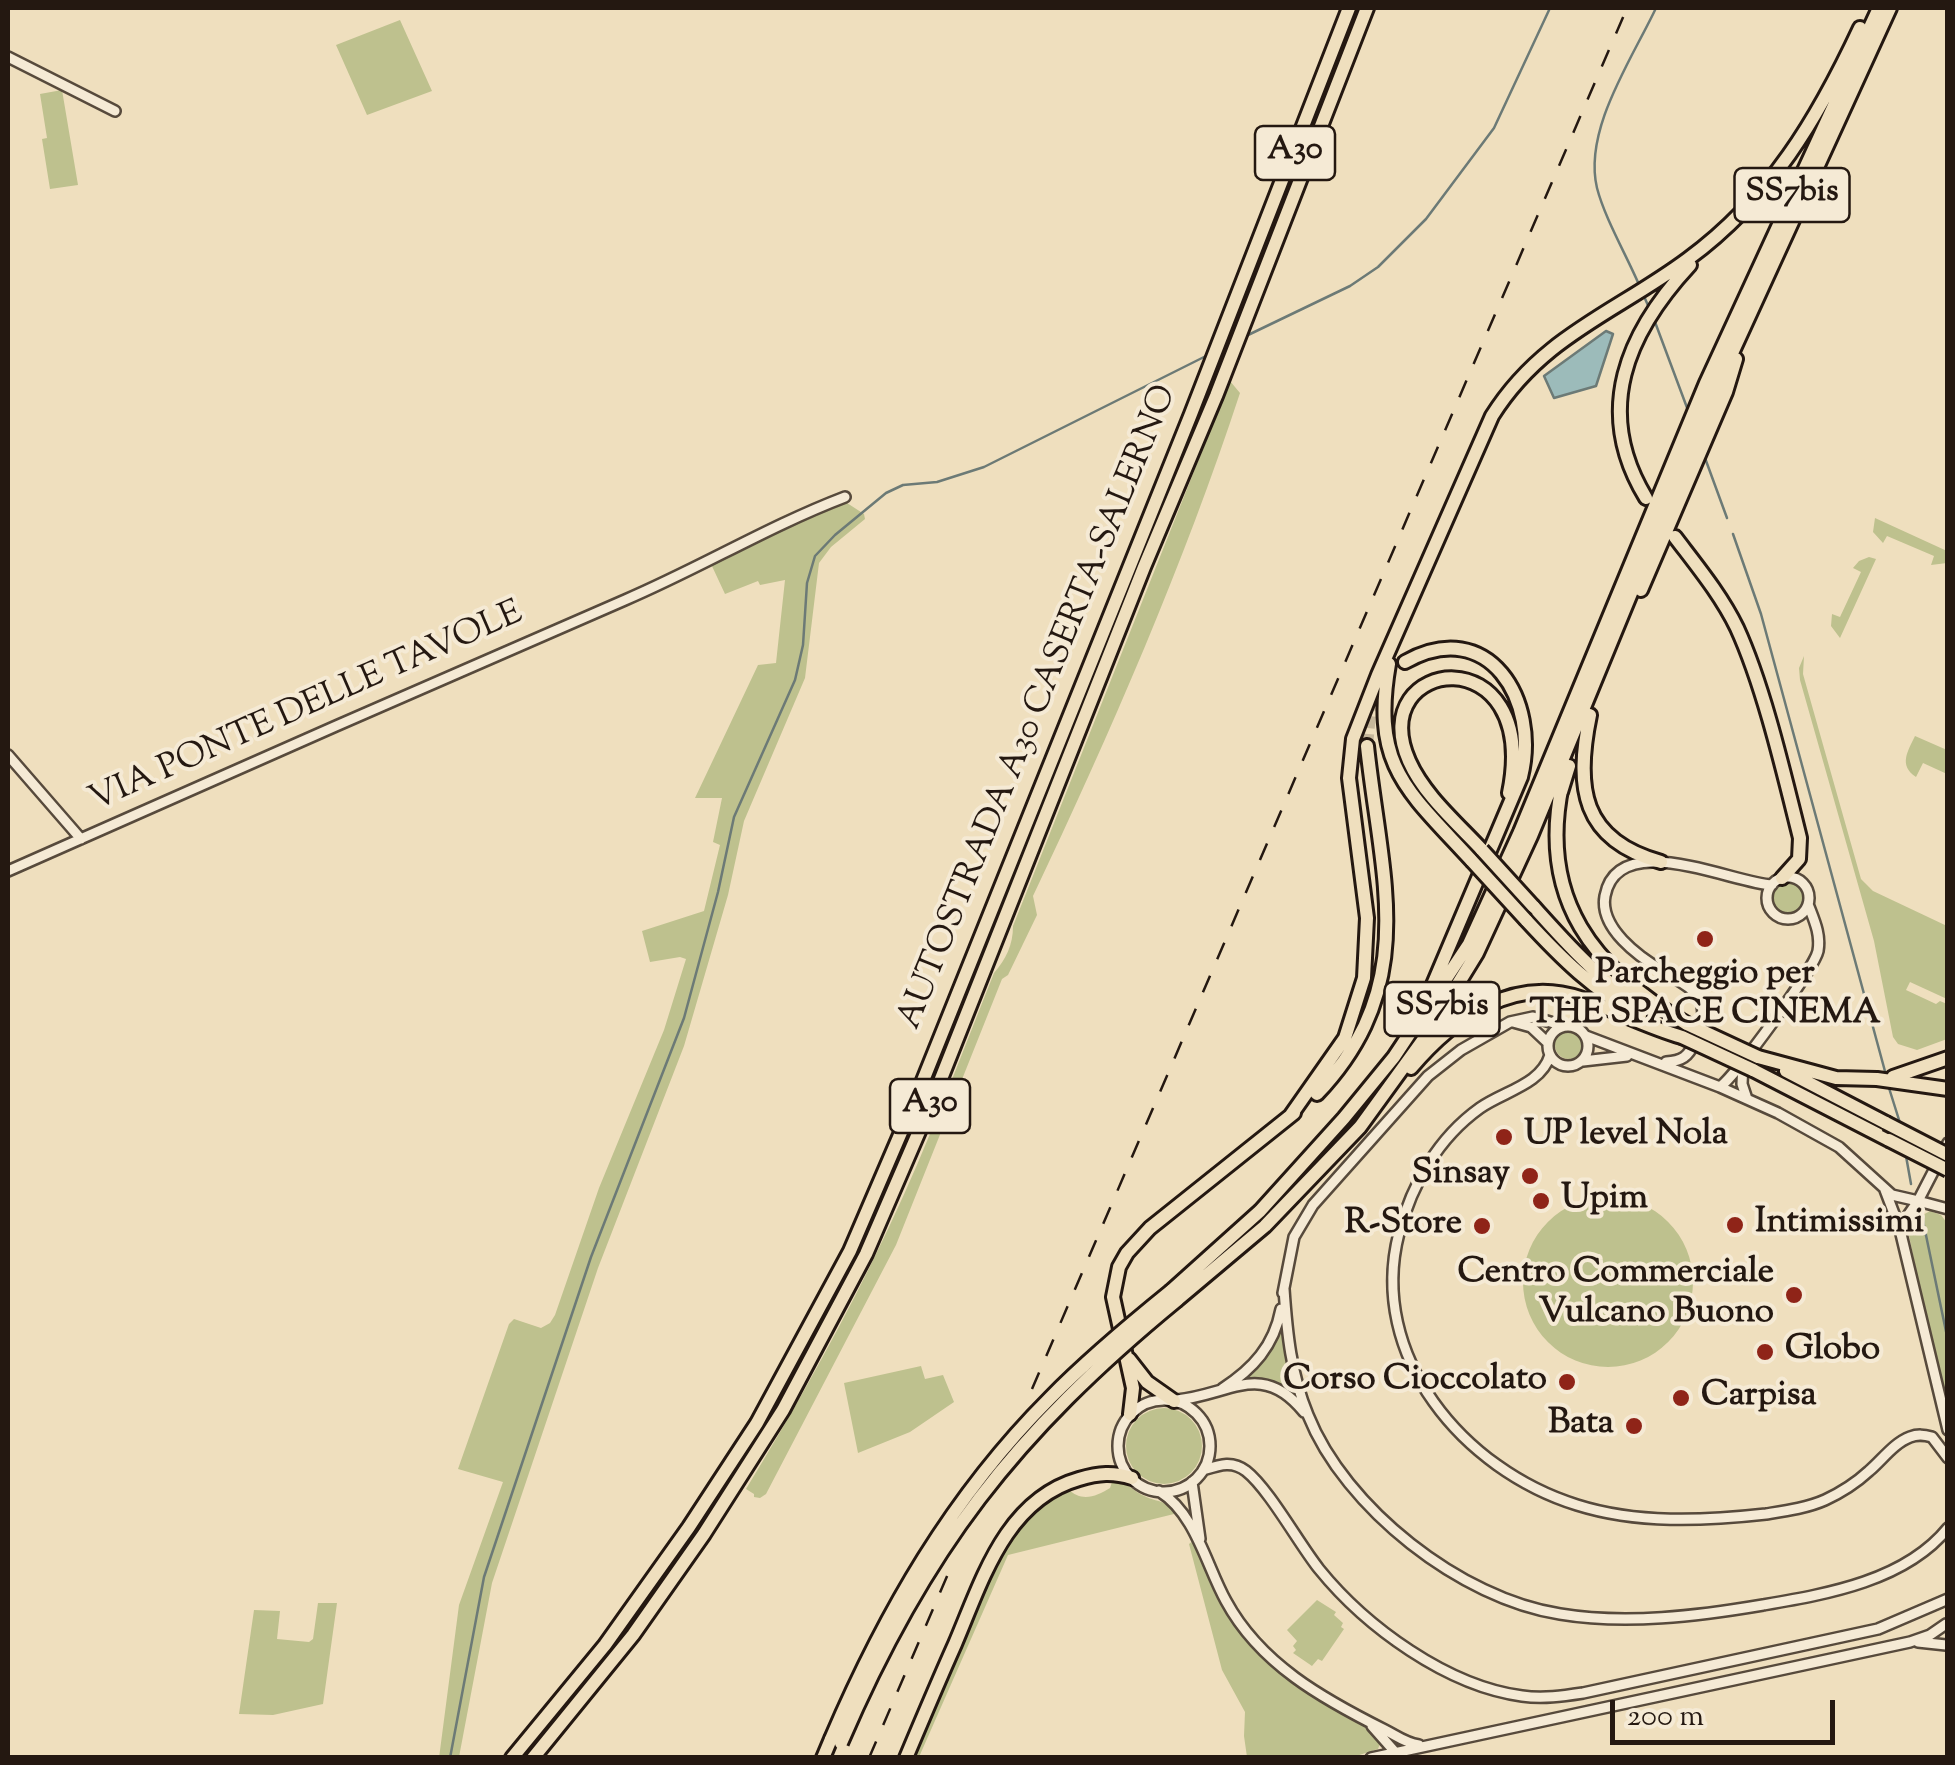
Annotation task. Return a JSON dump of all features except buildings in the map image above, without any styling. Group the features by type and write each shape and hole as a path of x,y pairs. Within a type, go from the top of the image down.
{"highway":[{"name":"AUTOSTRADA A30 CASERTA-SALERNO","path":"512,1758 605,1645 689,1528 764,1411 850,1251 918,1093 1191,414 1348,8"},
{"name":"AUTOSTRADA A30 CASERTA-SALERNO","path":"533,1758 622,1648 704,1534 783,1410 866,1254 933,1099 1216,396 1367,8"},
{"path":"1646,498 1631,468 1620,416 1626,362 1644,322 1662,296 1789,159 1826,98 1870,8"},
{"name":"SS7bis","path":"822,1758 836,1741 899,1618 976,1500 1062,1401 1260,1211 1344,1118 1394,1057 1450,974 1488,908 1706,383 1879,8"},
{"name":"SS7bis","path":"1174,1295 1265,1226 1360,1127 1426,1036 1477,953 1532,836 1711,399 1890,8"},
{"path":"1290,1115 1345,1038 1364,978 1367,918 1350,802 1350,759 1364,707 1481,438 1504,397 1549,348 1712,241"},
{"path":"1560,792 1716,416 1732,374 1743,326"},
{"path":"1676,536 1730,615 1754,674 1800,838 1799,859 1777,881"},
{"path":"1392,646 1384,713 1390,757 1406,790 1533,906 1586,965 1615,990 1748,1067 1948,1170"},
{"path":"1394,1057 1442,966 1521,777 1527,742 1524,713 1512,686 1495,666 1469,653 1434,650 1405,662"},
{"path":"1505,812 1513,764 1503,712 1473,681 1451,677 1426,684 1408,703 1402,731 1403,745 1417,778 1526,920 1561,958 1600,992 1685,1030"},
{"path":"1590,715 1582,772 1594,819 1614,842 1661,862"},
{"path":"1576,727 1560,792 1557,824 1560,869 1579,926 1612,970 1685,1030"},
{"path":"1130,1414 1134,1401 1128,1357 1112,1296 1127,1253 1150,1228 1319,1092 1350,1050 1372,1006 1385,962 1386,887 1367,746"},
{"path":"1360,1127 1441,1037 1465,1018 1502,999 1540,992 1577,997 1836,1078 1900,1079 1948,1089"},
{"path":"1758,1056 1948,1155"},
{"path":"1900,1079 1948,1058"},
{"path":"1128,1357 1148,1382 1174,1400"},
{"path":"906,1758 984,1574 1012,1526 1045,1496 1072,1481 1109,1473 1132,1478"},
{"name":"SS7bis","path":"835,1758 836,1741"}],"street":[{"path":"8,56 115,112"},
{"name":"VIA PONTE DELLE TAVOLE","path":"8,871 237,767 629,598 747,539 845,497"},
{"path":"8,754 81,838"},
{"path":"1658,1062 1679,1061 1687,1056 1703,1021 1702,1003 1694,989 1663,972 1624,940 1608,920 1604,900 1611,881 1624,869 1642,862 1777,881 1795,878 1805,886 1818,932 1814,961 1748,1067 1742,1084 1747,1099"},
{"path":"1777,881 1767,903 1780,918 1800,916 1808,904"},
{"path":"1222,1389 1265,1352 1280,1315 1294,1237 1323,1193 1428,1076 1461,1050 1510,1022 1534,1017 1577,1027 1586,1036 1720,1087 1839,1147 1899,1199 1948,1209"},
{"path":"1510,1022 1531,1026 1548,1043"},
{"path":"1564,1026 1553,1032 1548,1043 1550,1055 1536,1078 1479,1109 1444,1144 1422,1172 1399,1234 1394,1284 1404,1348 1428,1396 1455,1429 1505,1471 1575,1504 1633,1516 1683,1520 1768,1514 1825,1500 1857,1481 1899,1444 1915,1436 1932,1438 1948,1458"},
{"path":"1580,1062 1587,1053 1586,1036"},
{"path":"1550,1055 1567,1066 1606,1056 1636,1056"},
{"path":"1720,1087 1748,1067"},
{"path":"1901,1234 1902,1224 1948,1144"},
{"path":"1884,1188 1901,1234 1948,1430"},
{"path":"1284,1289 1289,1352 1308,1418"},
{"path":"1425,1746 1396,1738 1366,1721 1315,1692 1270,1658 1238,1621 1180,1507 1132,1478 1121,1462 1118,1442 1130,1414 1150,1402 1198,1398 1246,1383 1267,1384 1291,1398 1348,1482 1410,1543 1492,1594 1559,1614 1701,1614 1804,1597 1904,1565 1926,1552 1948,1528"},
{"path":"1159,1492 1192,1482 1210,1454 1206,1428 1190,1408 1174,1400"},
{"path":"1203,1470 1228,1464 1249,1473 1319,1569 1362,1614 1394,1640 1488,1688 1520,1696 1583,1693 1878,1629 1948,1599"},
{"path":"1192,1482 1193,1508 1204,1556"},
{"path":"1374,1757 1910,1642 1930,1635 1947,1622"},
{"path":"1910,1642 1947,1646 1943,1634 1947,1622"},
{"path":"1366,1721 1395,1752"},
{"path":"1395,1752 1396,1738"},
{"path":"1374,1757 1384,1741"}],"green space":[{"path":"400,20 432,91 367,115 336,45"},
{"path":"62,90 78,185 50,189 40,94"},
{"path":"1230,381 1240,393 1195,521 1090,773 1033,896 1037,915 1008,975 1002,979 896,1245 766,1494 754,1497 746,1489 839,1327 917,1165 994,973 1008,951 1013,926"},
{"path":"847,503 864,514 865,519 831,547 819,563 805,678 744,821 728,895 684,1046 598,1268 492,1583 459,1757 439,1758 459,1605 503,1482 458,1469 509,1324 514,1319 541,1328 555,1315 599,1188 664,1030 686,959 650,962 642,931 704,911 720,845 713,842 722,798 695,798 758,665 776,663 785,580 760,585 758,581 725,594 711,564 810,515"},
{"path":"1875,518 1947,551 1947,563 1931,565 1934,556 1887,536 1883,543 1873,532"},
{"path":"1869,557 1876,559 1840,638 1831,626 1832,614 1840,617 1861,572 1853,568"},
{"path":"1804,656 1803,674 1861,879 1873,891 1947,926 1947,999 1910,982 1906,990 1936,1004 1947,1004 1947,1039 1917,1050 1898,1044 1893,1037 1874,941 1800,680"},
{"path":"1915,736 1947,750 1947,774 1923,763 1916,777 1907,768 1906,758"},
{"path":"1788,883 1799,888 1804,899 1799,910 1788,915 1777,910 1772,899 1777,888"},
{"path":"1569,1031 1579,1035 1583,1045 1579,1055 1569,1059 1559,1055 1555,1045 1559,1035"},
{"path":"1608,1197 1641,1203 1668,1222 1687,1249 1693,1282 1687,1315 1668,1342 1641,1361 1608,1367 1575,1361 1548,1342 1529,1315 1523,1282 1529,1249 1548,1222 1575,1203"},
{"path":"1930,1211 1941,1215 1947,1223 1947,1415 1909,1236 1912,1221"},
{"path":"1283,1319 1283,1340 1298,1399 1273,1381 1244,1379 1270,1350"},
{"path":"921,1366 925,1379 943,1375 954,1402 910,1432 858,1453 844,1383"},
{"path":"1164,1408 1191,1419 1202,1446 1191,1473 1164,1484 1137,1473 1126,1446 1137,1419"},
{"path":"1113,1479 1178,1513 1008,1555 919,1757 912,1758 1005,1545 1034,1513 1059,1494 1068,1489 1078,1496 1094,1496 1110,1488"},
{"path":"1193,1541 1219,1600 1244,1638 1297,1685 1377,1734 1381,1741 1378,1749 1353,1757 1247,1757 1245,1712 1222,1670 1189,1544"},
{"path":"1317,1600 1336,1612 1334,1615 1344,1629 1322,1661 1318,1659 1312,1666 1293,1653 1297,1641 1287,1630"},
{"path":"318,1603 337,1603 323,1704 273,1715 239,1714 254,1610 280,1611 277,1639 309,1642 313,1639"}],"water":[{"path":"1606,331 1613,334 1596,386 1554,398 1544,376"}],"waterway":[{"path":"1246,336 1350,286 1378,267 1426,219 1494,128 1550,8"},
{"path":"1640,287 1601,200 1595,166 1597,143 1612,95 1656,8"},
{"path":"1643,294 1650,310"},
{"path":"1655,322 1689,413"},
{"path":"450,1758 484,1577 591,1257 684,1018 734,817 795,680 803,645 807,583 815,556 886,493 903,485 937,482 984,467 1208,355"},
{"path":"1705,458 1727,518"},
{"path":"1733,534 1761,614 1886,1075"},
{"path":"1889,1088 1900,1123"},
{"path":"1906,1156 1911,1184"},
{"path":"1922,1216 1948,1341"}],"tunnel":[{"path":"1367,746 1371,704"}],"railway":[{"path":"1032,1389 1627,8"},
{"path":"869,1758 948,1574"}],"place":[{"name":"Parcheggio per THE SPACE CINEMA","path":"1705,939"},
{"name":"UP level Nola","path":"1504,1137"},
{"name":"Sinsay","path":"1530,1176"},
{"name":"Upim","path":"1541,1201"},
{"name":"Intimissimi","path":"1735,1225"},
{"name":"R-Store","path":"1482,1226"},
{"name":"Centro Commerciale Vulcano Buono","path":"1794,1295"},
{"name":"Globo","path":"1765,1352"},
{"name":"Corso Cioccolato","path":"1567,1382"},
{"name":"Carpisa","path":"1681,1398"},
{"name":"Bata","path":"1634,1426"}]}
